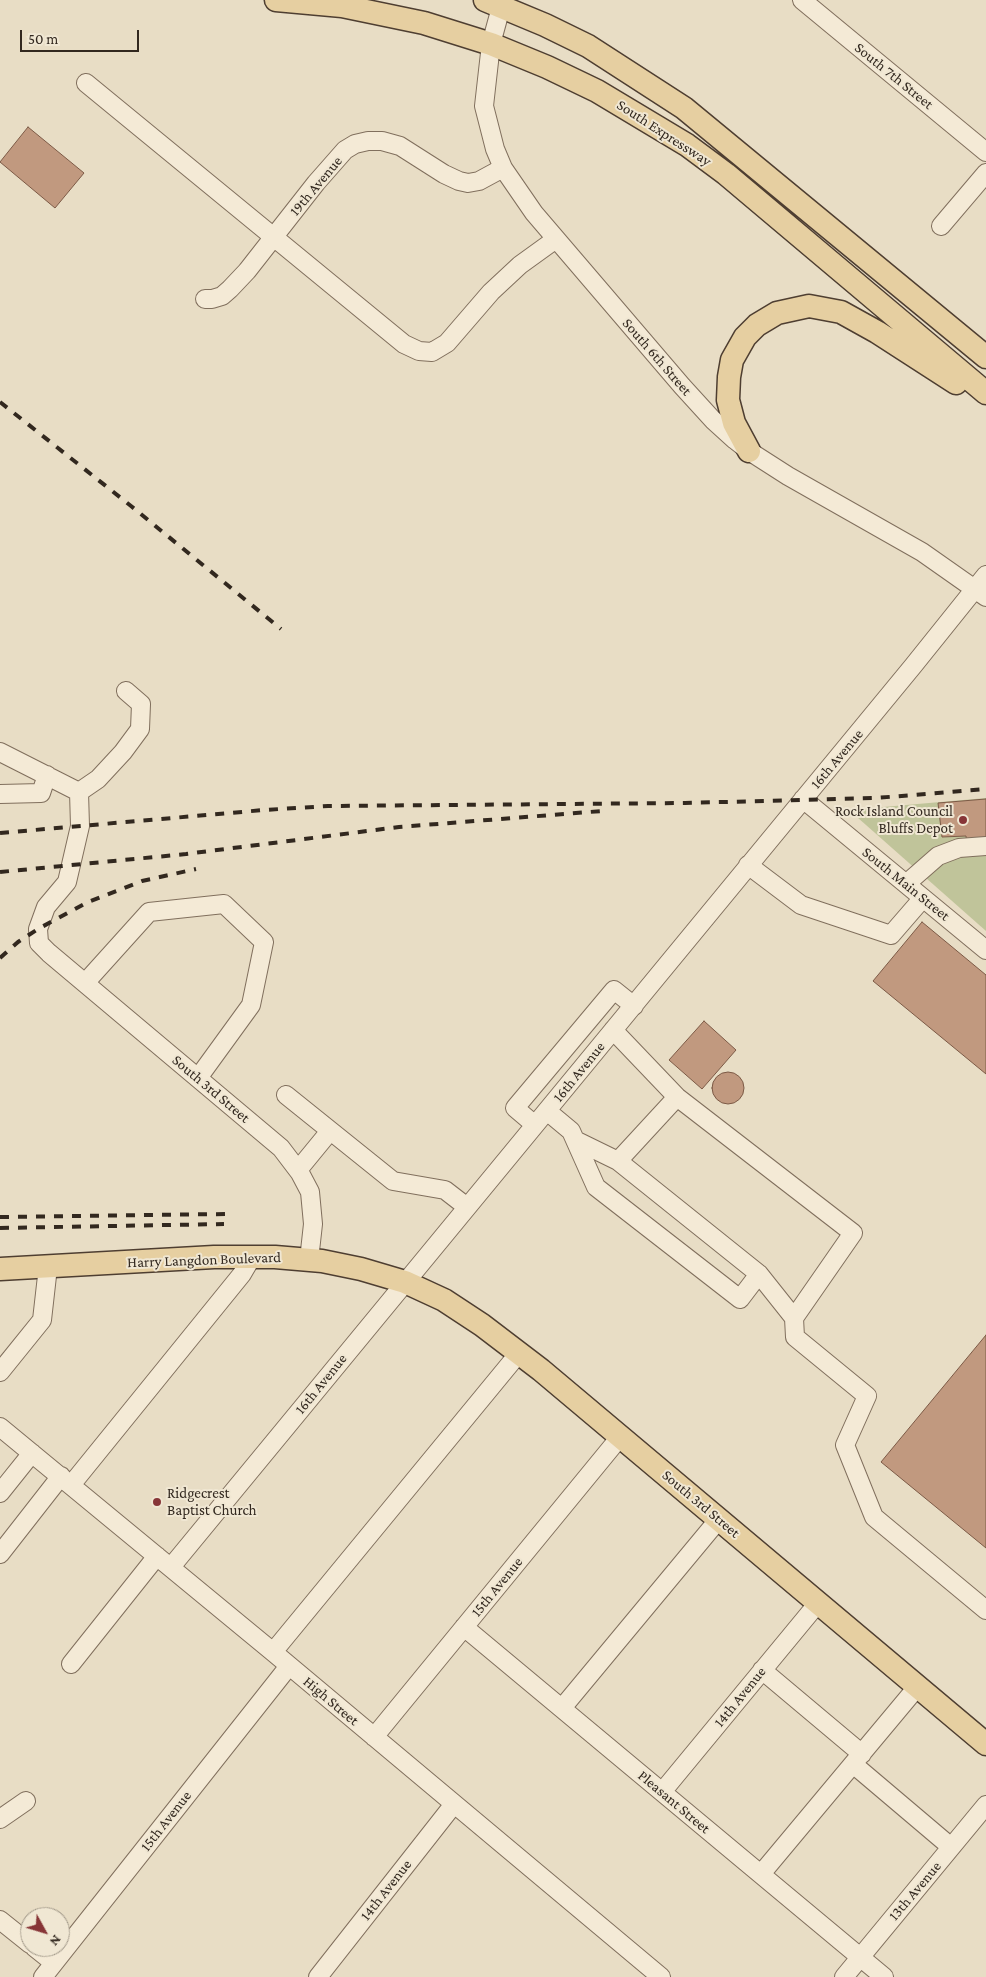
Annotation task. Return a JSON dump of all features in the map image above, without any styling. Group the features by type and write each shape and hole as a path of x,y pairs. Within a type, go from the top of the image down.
{"main road":[{"name":"South Expressway","path":"276,0 342,6 424,23 491,44 547,67 597,91 687,145 726,174 986,393"},
{"name":"South Expressway","path":"497,2 588,46 684,108 986,357"},
{"path":"749,451 734,423 728,400 728,377 732,360 745,337 757,325 768,317 791,309 809,306 841,312 877,332 986,402"},
{"name":"Harry Langdon Boulevard","path":"0,1269 214,1257 275,1257 308,1260 361,1269 405,1282"},
{"name":"South 3rd Street","path":"405,1282 444,1300 482,1325 519,1353 986,1744"}],"street":[{"name":"South 7th Street","path":"802,0 986,152"},
{"name":"South 6th Street","path":"497,2 484,106 495,149 503,168 534,213 697,404 749,451 788,476 982,587"},
{"path":"86,83 404,344 418,351 432,352 447,343 491,292 520,265 556,239"},
{"name":"19th Avenue","path":"205,299 222,296 230,289 345,150 355,144 368,141 382,141 400,146 458,181 468,183 478,181 503,168"},
{"path":"940,226 986,173"},
{"name":"16th Avenue","path":"71,1664 164,1561 405,1282 634,1006 748,865 982,587"},
{"path":"0,752 79,792 98,779 123,752 140,729 141,704 126,691"},
{"path":"0,794 41,793 47,775"},
{"name":"South 3rd Street","path":"79,792 80,826 67,882 46,907 38,929 39,942 49,953 281,1148 298,1170 310,1192 313,1224 308,1260"},
{"name":"South Main Street","path":"803,799 986,950"},
{"path":"906,884 938,856 959,848 986,846"},
{"path":"748,865 800,905 891,935 923,898"},
{"path":"85,983 149,912 224,904 264,942 251,1004 198,1078"},
{"path":"535,1126 515,1108 614,990 634,1006"},
{"path":"586,1024 610,1035 677,1097 853,1233 794,1318"},
{"path":"286,1096 393,1181 445,1190 467,1208"},
{"path":"618,1161 677,1097"},
{"path":"547,1111 571,1132 596,1187 740,1299 759,1274"},
{"path":"298,1170 330,1130"},
{"path":"575,1140 618,1161 759,1274 794,1318 795,1337 867,1396 845,1445 874,1517 986,1610"},
{"path":"0,1554 66,1480 242,1274 252,1257"},
{"path":"0,1372 42,1320 48,1267"},
{"path":"273,1652 519,1353"},
{"name":"High Street","path":"0,1427 164,1561 661,1977"},
{"name":"15th Avenue","path":"374,1737 620,1437"},
{"path":"0,1494 32,1453"},
{"path":"562,1708 719,1519"},
{"name":"14th Avenue","path":"662,1792 818,1603"},
{"name":"Pleasant Street","path":"464,1626 884,1977"},
{"name":"15th Avenue","path":"43,1977 289,1666"},
{"path":"762,1670 951,1847"},
{"path":"761,1874 918,1686"},
{"path":"0,1819 26,1801"},
{"name":"14th Avenue","path":"318,1977 454,1804"},
{"name":"13th Avenue","path":"844,1977 986,1805"},
{"path":"0,1920 20,1936"},
{"path":"46,1957 54,1963"}],"green space":[{"path":"986,798 986,931 849,810"}],"building":[{"path":"28,127 84,173 55,208 0,162"},
{"name":"Rock Island Council Bluffs Depot","path":"986,799 986,843 967,845 966,836 942,837 938,803"},
{"path":"922,922 986,975 986,1074 873,981"},
{"path":"704,1021 736,1050 702,1089 669,1060"},
{"path":"728,1072 734,1073 739,1077 743,1082 743,1094 739,1099 734,1103 728,1104 722,1103 717,1099 713,1094 712,1088 713,1082 717,1077 722,1073"},
{"path":"986,1335 986,1548 881,1462"}],"railway":[{"path":"0,402 281,629"},
{"path":"0,833 328,806 685,803 876,798 986,789"},
{"path":"0,872 186,854 399,827 602,811"},
{"path":"0,958 18,942 38,929 88,902 142,881 196,869"},
{"path":"0,1217 226,1214"},
{"path":"0,1228 224,1224"}],"place":[{"name":"Rock Island Council Bluffs Depot","path":"963,820"},
{"name":"Ridgecrest Baptist Church","path":"157,1502"}]}
